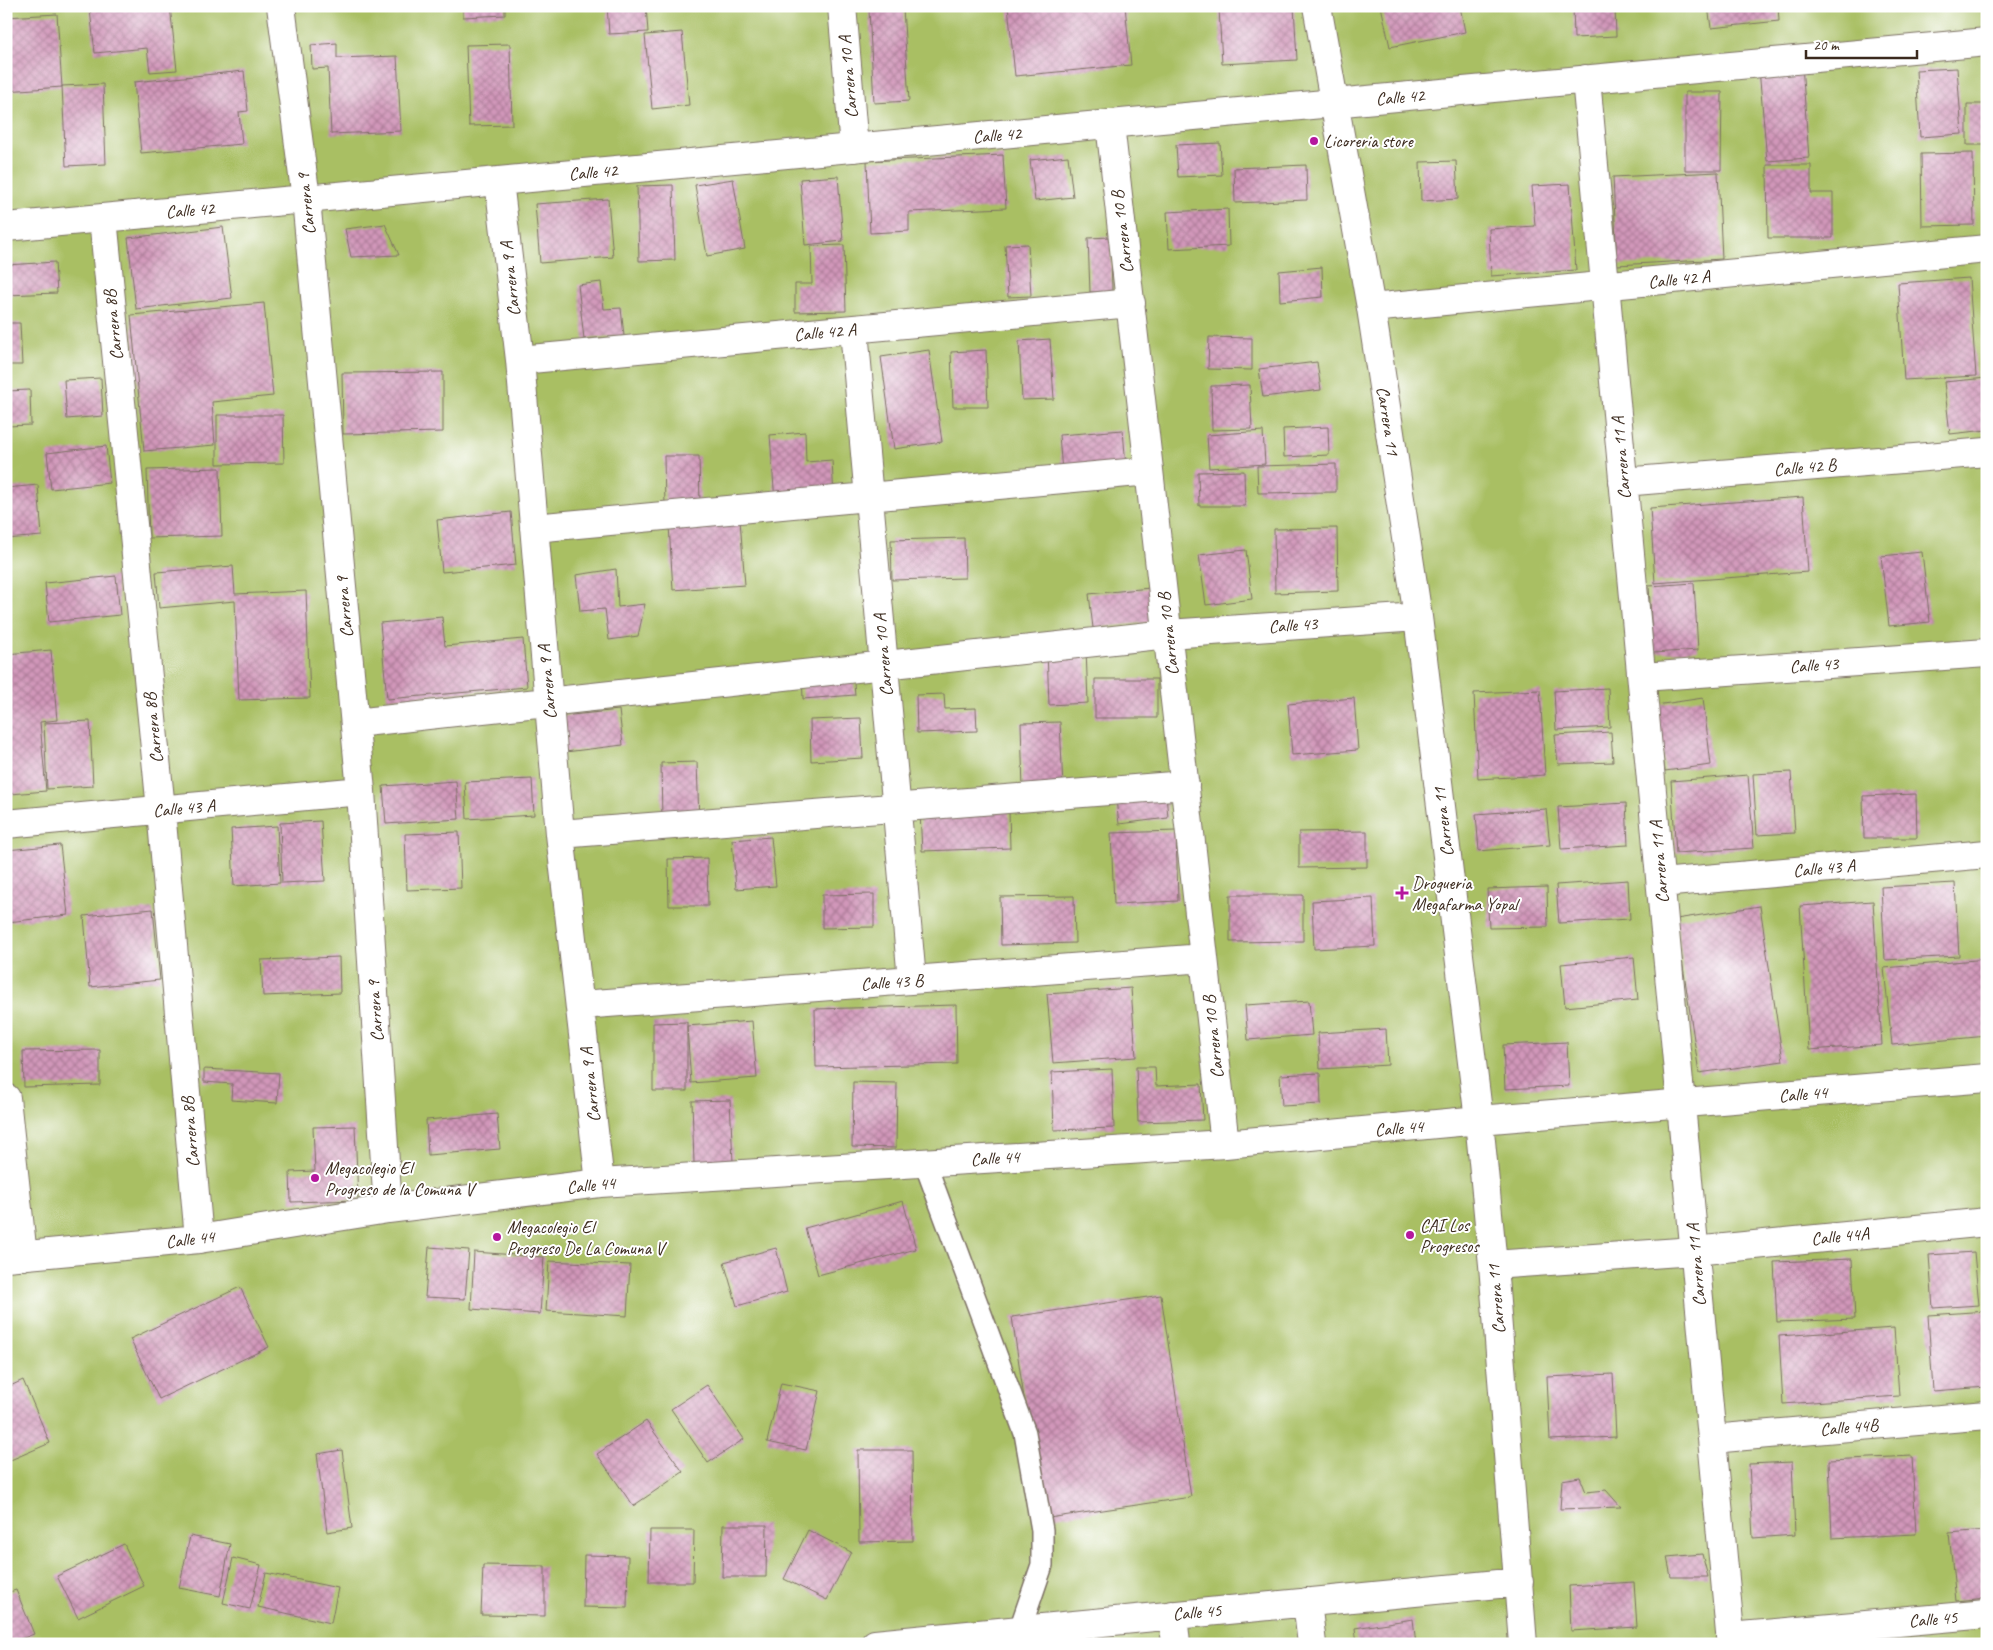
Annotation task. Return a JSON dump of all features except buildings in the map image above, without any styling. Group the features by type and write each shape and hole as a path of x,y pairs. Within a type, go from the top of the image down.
{"street":[{"name":"Carrera 9","path":"281,6 306,199 361,791 388,1209"},
{"name":"Carrera 10 A","path":"842,6 854,148"},
{"name":"Carrera 11","path":"1317,6 1370,308 1418,617 1479,1120 1520,1582 1523,1644"},
{"name":"Calle 42","path":"6,227 1987,42"},
{"name":"Carrera 11 A","path":"1586,79 1731,1640"},
{"name":"Carrera 10 B","path":"1110,124 1225,1144"},
{"name":"Carrera 9 A","path":"499,181 520,360 560,834 600,1184"},
{"name":"Carrera 8B","path":"103,218 161,810 200,1238"},
{"name":"Calle 42 A","path":"1370,308 1987,249"},
{"name":"Calle 42 A","path":"520,360 1131,303"},
{"name":"Carrera 10 A","path":"854,330 912,980"},
{"name":"Calle 42 B","path":"1623,482 1987,452"},
{"path":"534,528 1149,471"},
{"name":"Calle 43","path":"355,724 1168,634 1418,617"},
{"name":"Calle 43","path":"1642,677 1987,653"},
{"path":"560,834 1185,785"},
{"name":"Calle 43 A","path":"6,824 361,791"},
{"name":"Calle 43 A","path":"1660,882 1987,854"},
{"name":"Calle 43 B","path":"581,1006 1204,958"},
{"name":"Calle 44","path":"15,1256 200,1238 388,1209 600,1184 1225,1144 1479,1120 1987,1078"},
{"path":"6,1098 15,1256"},
{"name":"Calle 44A","path":"1493,1265 1694,1251 1987,1222"},
{"name":"Calle 44B","path":"1712,1438 1987,1415"},
{"name":"Calle 45","path":"882,1643 1038,1633 1173,1615 1520,1582"},
{"path":"1307,1602 1312,1644"},
{"name":"Calle 45","path":"1731,1640 1987,1614"},
{"path":"1173,1615 1176,1644"}],"lane":[{"path":"925,1163 1025,1433 1042,1530 1038,1633"}],"green space":[{"path":"6,6 1987,6 1987,1644 6,1644"}],"place":[{"name":"Licoreria store","path":"1314,141"},
{"name":"Drogueria Megafarma Yopal","path":"1402,893"},
{"name":"Megacolegio El Progreso de la Comuna V","path":"315,1178"},
{"name":"CAI Los Progresos","path":"1410,1235"},
{"name":"Megacolegio El Progreso De La Comuna V","path":"497,1237"}]}
